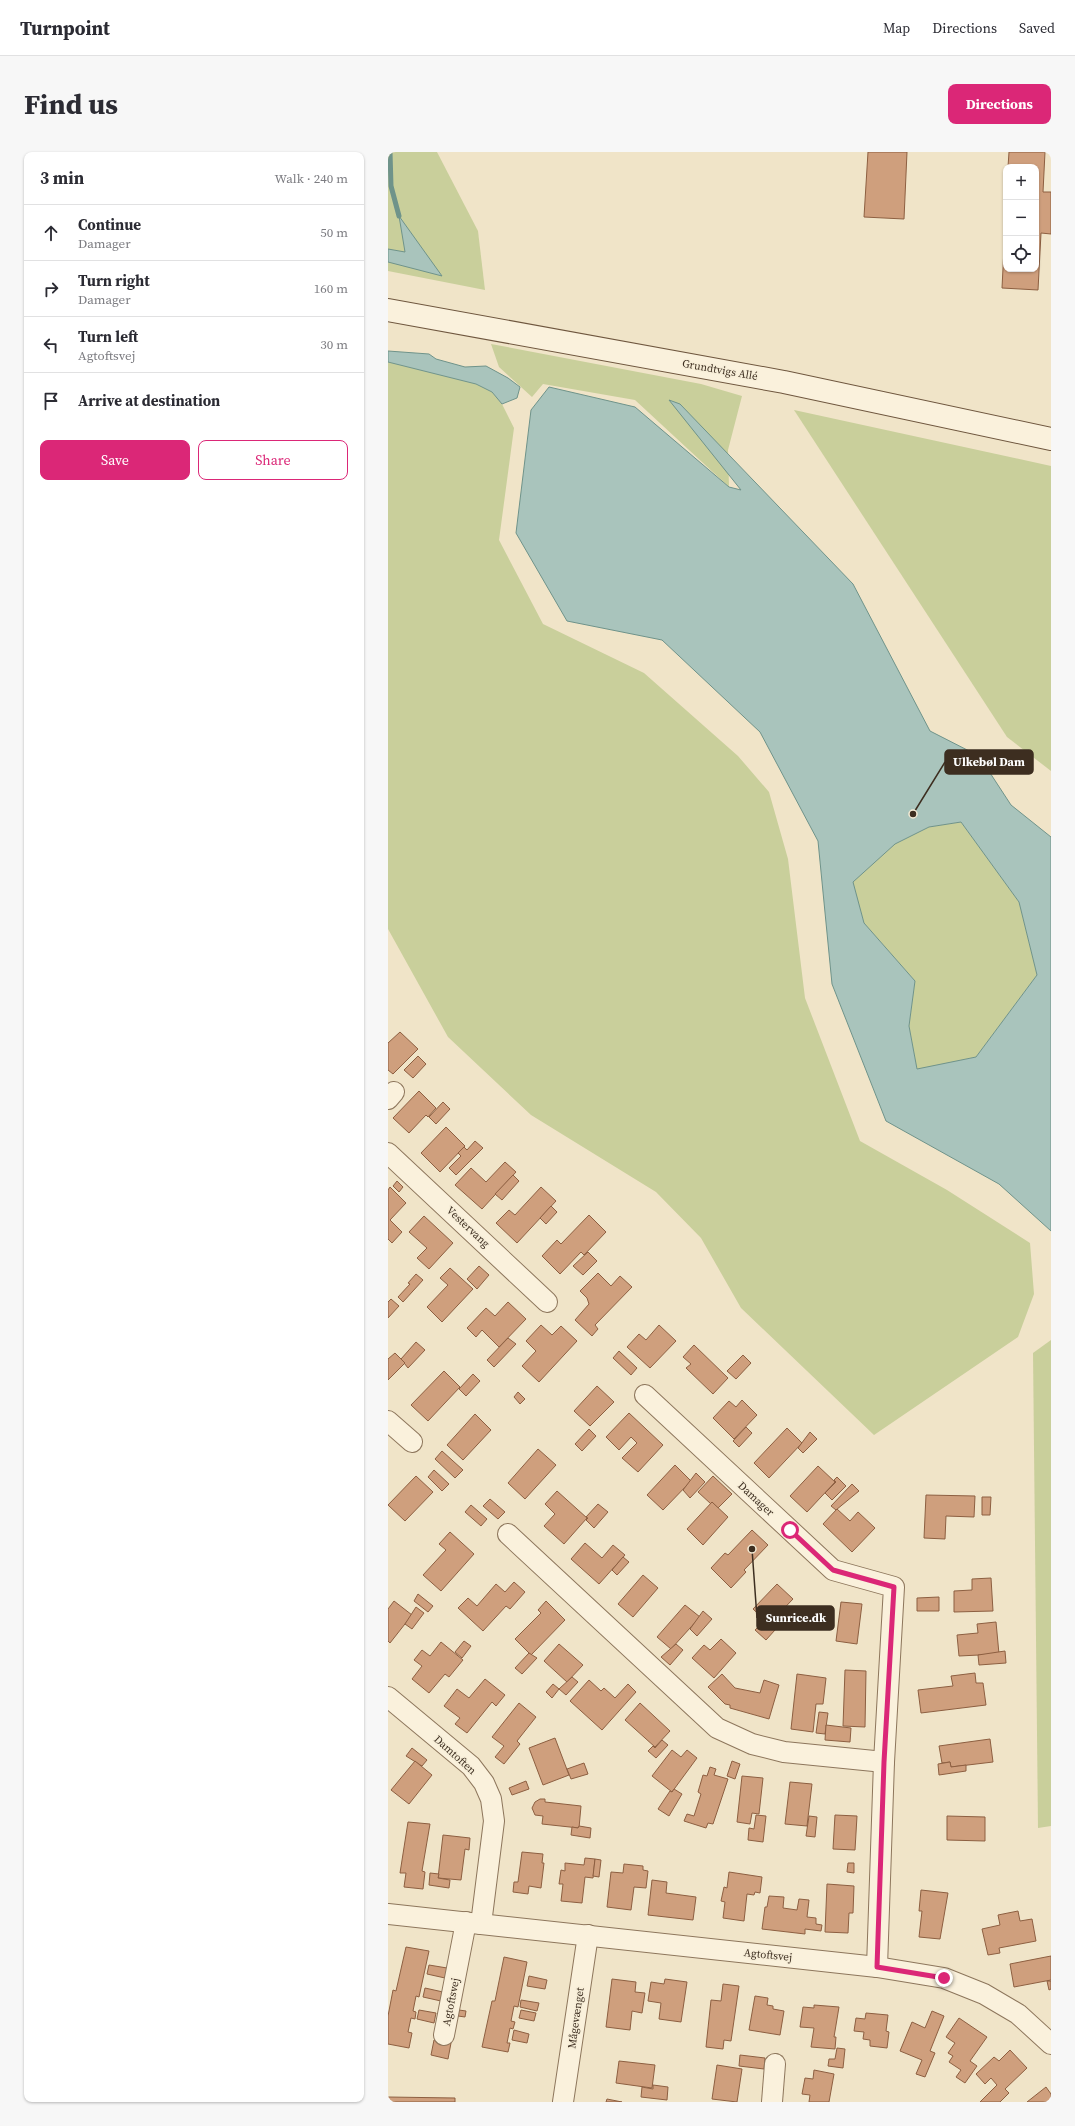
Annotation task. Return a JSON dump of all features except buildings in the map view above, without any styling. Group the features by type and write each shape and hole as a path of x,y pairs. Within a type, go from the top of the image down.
{"street":[{"name":"Grundtvigs Allé","path":"388,310 784,382 1051,439"},
{"name":"Vestervang","path":"388,1153 547,1302"},
{"name":"Damager","path":"645,1395 833,1570 894,1587 884,1762 877,1967"},
{"path":"388,1421 412,1442"},
{"path":"508,1534 717,1728 752,1744 784,1752 884,1762"},
{"name":"Damtoften","path":"388,1698 471,1766 484,1783 491,1799 494,1821 473,1923"},
{"name":"Agtoftsvej","path":"388,1914 877,1967 944,1978 984,1994 1018,2014 1051,2044"},
{"name":"Agtoftsvej","path":"444,2035 473,1923"},
{"name":"Mågevænget","path":"563,2102 588,1935"},
{"path":"772,2102 775,2064"}],"green space":[{"path":"388,152 437,152 478,231 485,290 388,271"},
{"path":"491,344 701,384 742,396 728,450 729,487 635,400 543,384 532,397 499,367"},
{"path":"388,362 476,384 492,392 502,404 514,428 499,540 543,624 644,673 738,756 769,792 788,859 805,998 860,1141 947,1190 1030,1243 1034,1294 1018,1337 874,1435 741,1308 701,1238 656,1192 531,1115 448,1037 388,929"},
{"path":"794,410 1051,466 1051,771 1007,737"},
{"path":"961,822 1019,902 1037,975 976,1057 917,1070 909,1026 915,981 864,923 852,882 895,844 929,827"},
{"path":"1051,1340 1051,1826 1038,1828 1033,1353"}],"water":[{"path":"399,216 442,276 388,262 388,249 405,252"},
{"path":"388,351 429,354 436,359 465,367 486,366 508,378 520,387 517,398 502,404 492,392 476,384 388,362"},
{"path":"549,387 635,407 729,487 741,490 669,400 680,404 853,584 930,731 979,756 1011,805 1051,837 1051,1231 999,1184 886,1121 832,984 818,841 760,732 662,640 567,621 516,533 531,410","holes":["961,822 1019,902 1037,975 976,1057 917,1069 909,1026 915,981 864,923 853,882 895,844 929,827"]}],"waterway":[{"path":"390,152 391,186 399,216"}],"place":[{"name":"Ulkebøl Dam","path":"913,814"},
{"name":"Sunrice.dk","path":"752,1549"}],"route":[{"path":"790,1530 833,1570 850,1576 894,1587 884,1762 877,1967 944,1978"}]}
